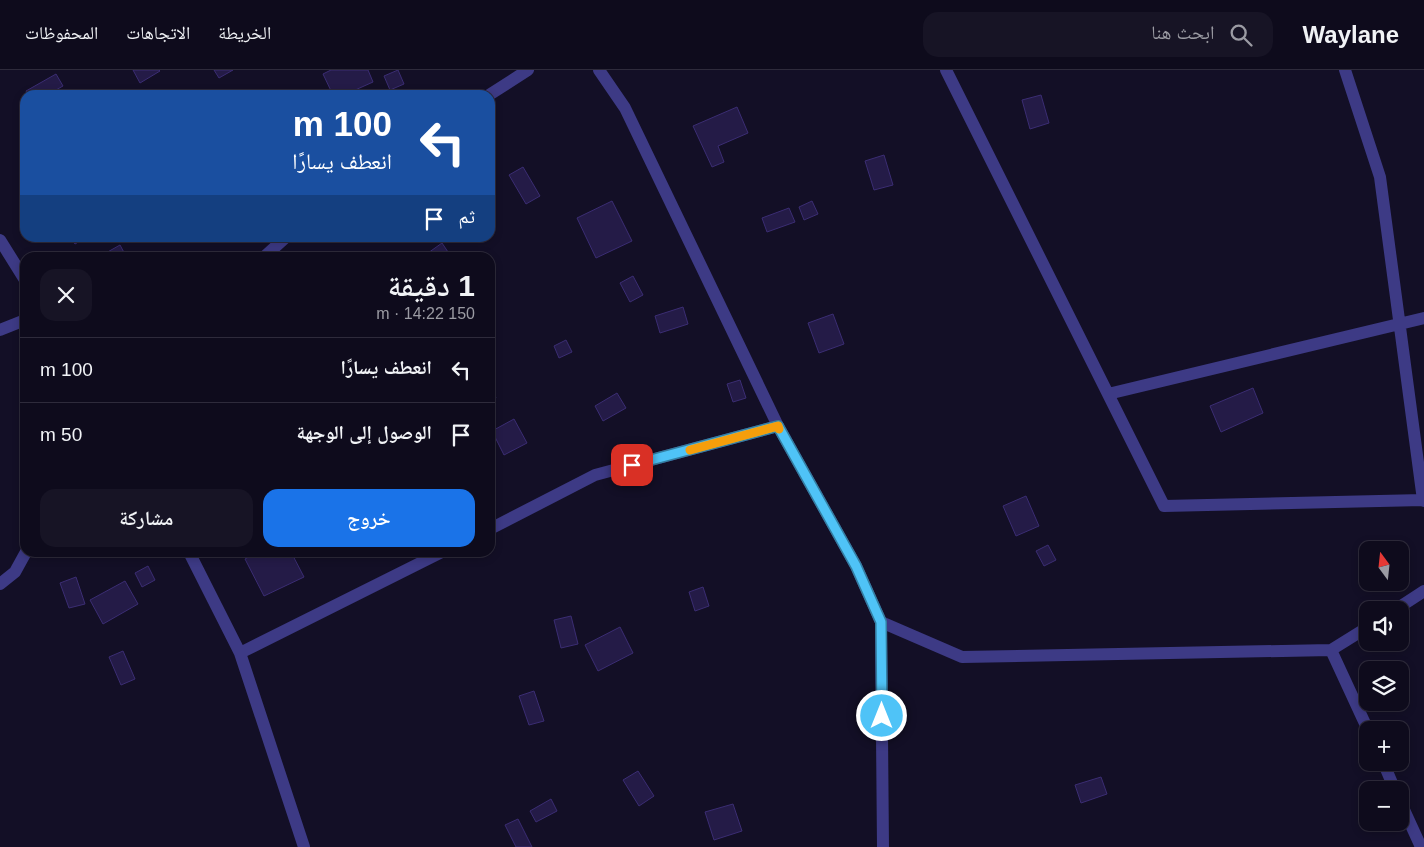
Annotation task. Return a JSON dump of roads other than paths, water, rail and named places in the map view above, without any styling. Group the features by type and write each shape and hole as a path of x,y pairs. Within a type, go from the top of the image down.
{"street":[{"path":"495,91 528,70"},
{"path":"599,70 625,108 778,426 856,566 881,622 883,847"},
{"path":"946,70 1164,506 1423,500 1380,176 1345,70"},
{"path":"0,240 20,272"},
{"path":"270,252 281,242"},
{"path":"1108,394 1424,318"},
{"path":"0,330 20,322"},
{"path":"495,526 595,475 778,426"},
{"path":"0,584 15,572 23,557"},
{"path":"192,557 240,653 304,847"},
{"path":"240,653 432,557"},
{"path":"1409,601 1424,591"},
{"path":"881,622 962,657 1331,650 1359,633"},
{"path":"1331,650 1364,721"},
{"path":"1409,820 1421,847"}]}
